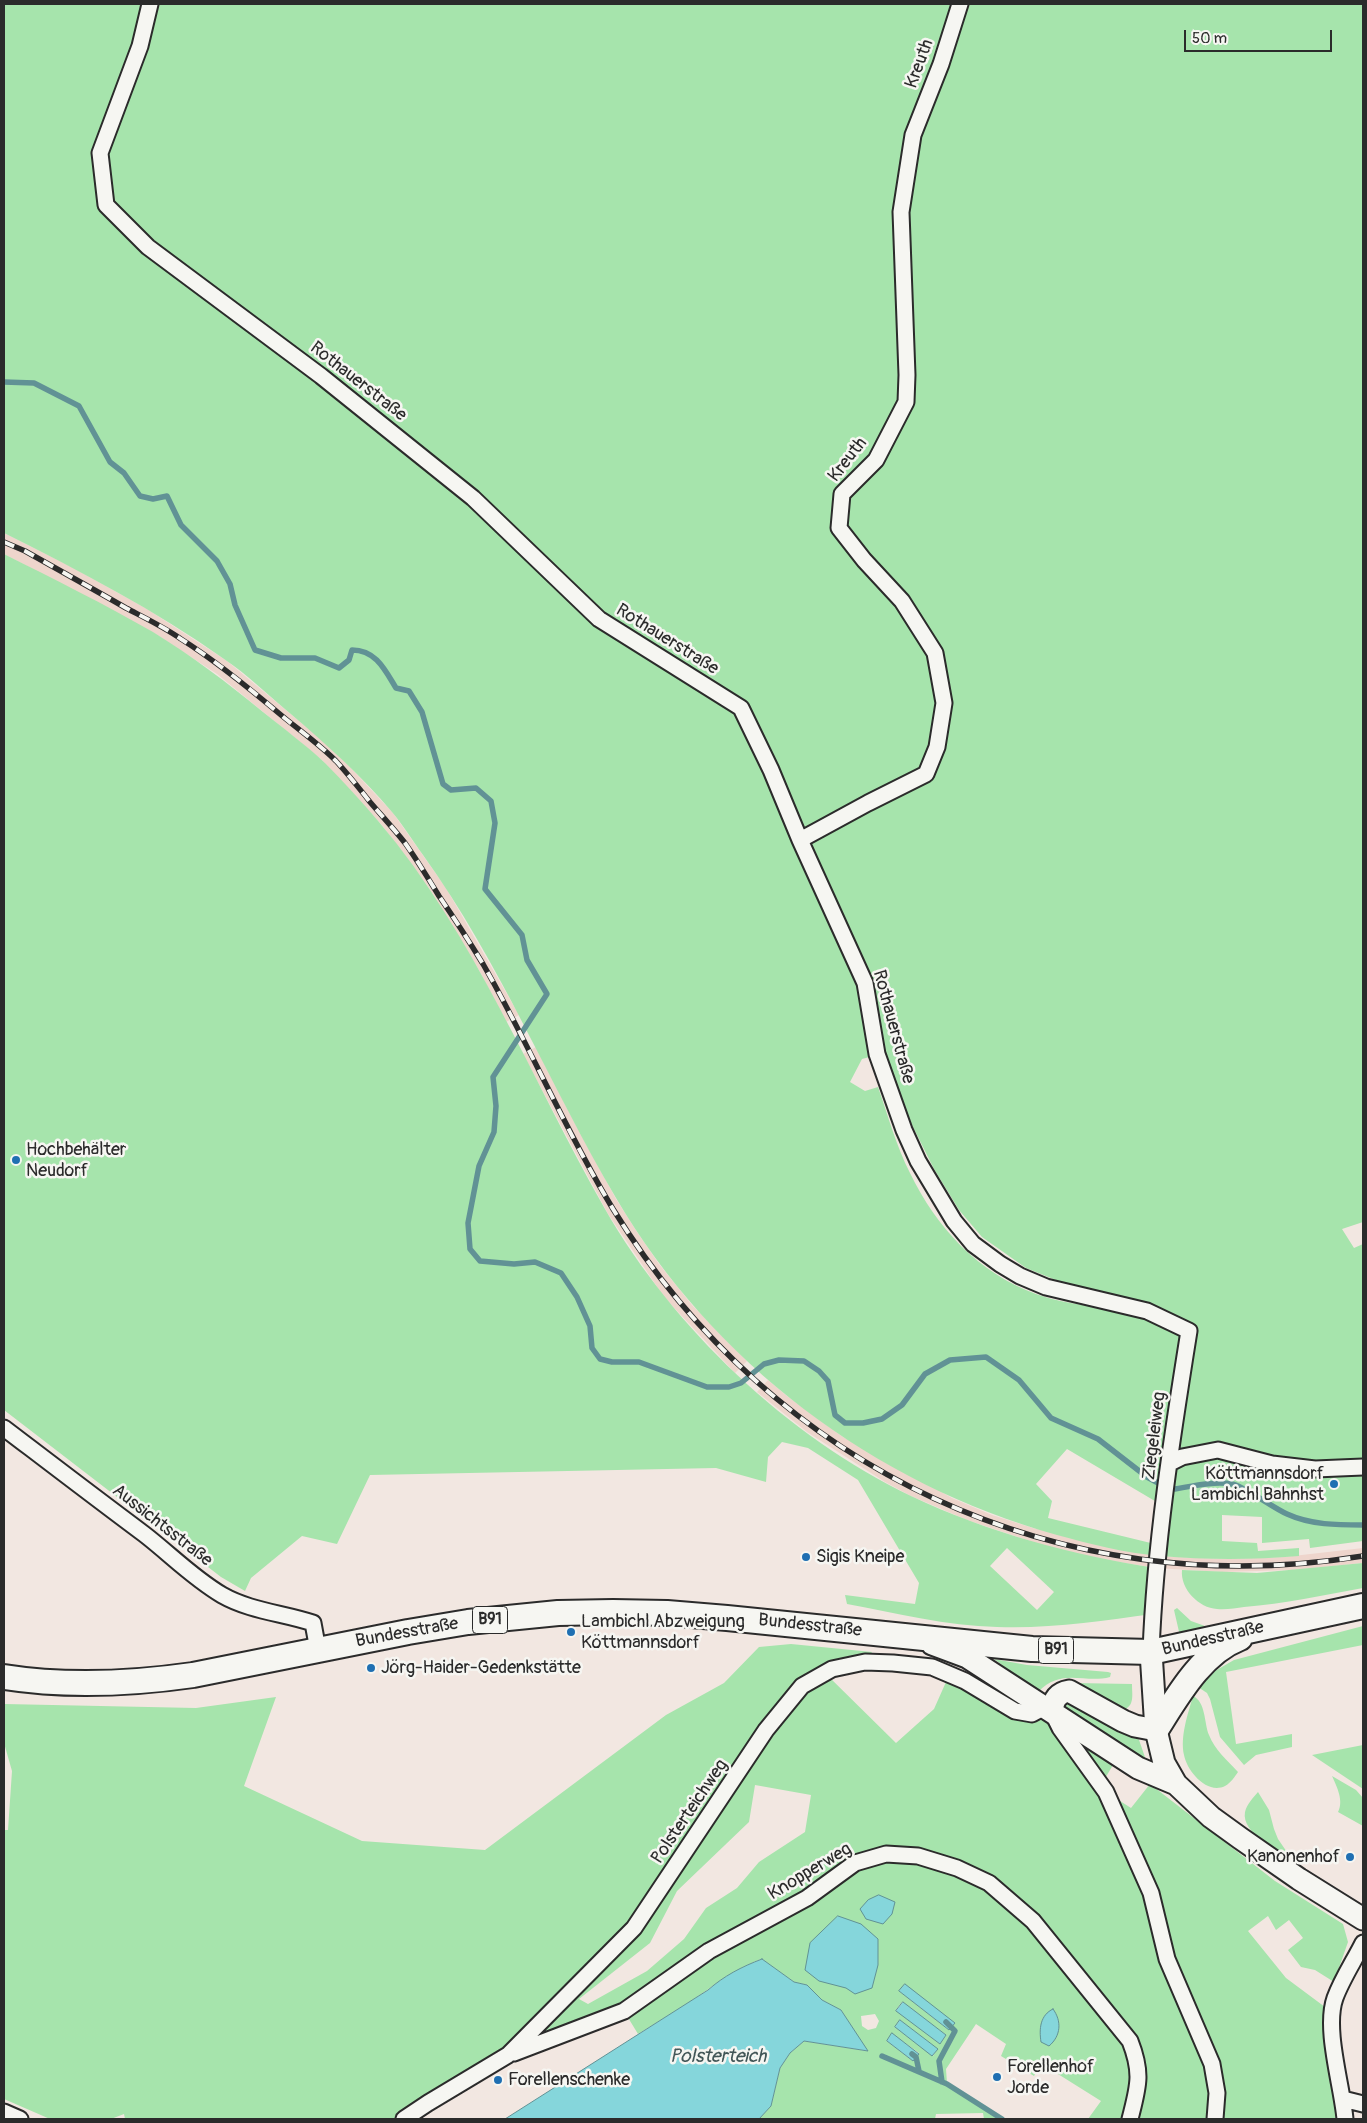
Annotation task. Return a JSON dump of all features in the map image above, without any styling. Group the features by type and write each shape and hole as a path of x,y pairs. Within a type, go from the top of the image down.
{"main road":[{"name":"Bundesstraße","path":"4,1677 89,1684 193,1676 468,1622 558,1613 613,1612 727,1618 1032,1649 1152,1652 1363,1606"},
{"path":"1156,1730 1175,1700 1208,1659 1231,1642 1274,1624"},
{"path":"907,1637 967,1657 1048,1709 1100,1746 1138,1768 1176,1784"},
{"path":"1152,1652 1156,1730 1164,1763 1176,1784 1211,1817 1240,1838 1299,1879 1363,1919"},
{"path":"1048,1709 1054,1699 1062,1692 1069,1691 1135,1726 1156,1730"}],"street":[{"name":"Rothauerstraße","path":"150,4 140,46 100,152 106,205 148,247 321,376 473,498 598,619 741,708 771,770 800,840 865,983 877,1054 904,1130 918,1161 954,1221 973,1244 1020,1276 1046,1287 1147,1311 1189,1331"},
{"name":"Kreuth","path":"800,840 926,774 937,747 944,703 935,653 902,601 864,560 839,528 842,494 876,460 906,402 907,375 901,212 913,135 941,64 960,4"},
{"name":"Ziegeleiweg","path":"1152,1652 1159,1545 1189,1331"},
{"name":"Aussichtsstraße","path":"4,1428 146,1536 187,1570 223,1595 265,1611 288,1615 313,1623 318,1650"},
{"path":"1170,1463 1182,1457 1218,1450 1272,1464 1315,1469 1363,1467"},
{"name":"Polsterteichweg","path":"404,2119 508,2055 634,1928 766,1730 802,1686 832,1669 865,1662 893,1663 932,1667 950,1673 1015,1711 1032,1714 1048,1709"},
{"path":"1048,1709 1106,1792 1151,1892 1167,1959 1212,2064 1218,2093 1215,2119"},
{"name":"Knopperweg","path":"508,2055 624,2011 709,1951 807,1898 855,1862 886,1854 918,1856 957,1868 989,1883 1033,1921 1125,2035 1138,2061 1139,2081 1130,2119"},
{"path":"1345,2119 1331,2032 1331,2017 1335,1998 1363,1943"},
{"path":"1343,2099 1363,2104"},
{"path":"4,2112 20,2119"}],"shaded area":[{"path":"4,533 70,566 147,609 227,661 334,750 393,813 446,888 519,1015 506,1022 479,970 429,888 381,824 323,761 217,674 154,633 4,554"},
{"path":"536,1047 616,1199 637,1232 659,1264 692,1305 747,1361 735,1373 664,1297 608,1214 523,1054"},
{"path":"768,1380 843,1437 952,1498 992,1515 1033,1528 1158,1556 1222,1559 1284,1557 1363,1548 1363,1563 1293,1570 1222,1572 1156,1568 1093,1558 1051,1548 967,1520 911,1496 885,1482 807,1432 757,1392"}],"green space":[{"path":"4,4 1363,4 1363,1222 1342,1229 1354,1248 1363,1244 1363,1541 1310,1548 1309,1539 1262,1543 1262,1517 1222,1515 1222,1541 1257,1543 1258,1551 1299,1548 1299,1556 1212,1559 1134,1553 1095,1545 989,1513 924,1484 862,1449 804,1409 749,1363 700,1313 655,1257 616,1198 500,980 451,896 400,822 381,799 331,749 233,665 144,608 4,533","holes":["877,1055 934,1169 959,1210 982,1237 1026,1268 1115,1304 1107,1309 1036,1294 995,1274 961,1246 932,1212 920,1193 896,1141 878,1087 865,1091 850,1082 862,1059","1067,1449 1165,1507 1159,1545 1048,1518 1052,1501 1036,1484"]},
{"path":"4,554 135,622 196,660 325,763 379,822 445,912 501,1010 605,1209 633,1253 664,1296 699,1337 737,1375 778,1411 821,1443 865,1472 911,1496 970,1521 1031,1541 1125,1563 1156,1568 1153,1614 1056,1626 997,1627 940,1622 847,1604 845,1595 915,1604 919,1583 858,1480 808,1448 782,1442 768,1457 766,1482 716,1468 370,1475 337,1544 302,1536 251,1578 245,1591 221,1577 4,1410","holes":["1007,1548 1054,1592 1037,1610 990,1566"]},
{"path":"1363,1563 1363,1588 1289,1602 1227,1609 1210,1608 1197,1601 1187,1590 1182,1577 1182,1570 1257,1573"},
{"path":"1177,1608 1191,1621 1205,1626 1207,1629 1180,1636 1174,1610"},
{"path":"1363,1626 1363,1645 1226,1672 1236,1744 1292,1734 1292,1747 1256,1755 1244,1765 1220,1737 1210,1699 1207,1693 1198,1687 1208,1675 1234,1660"},
{"path":"791,1644 872,1652 865,1662 825,1673 896,1743 934,1709 950,1673 1060,1728 1113,1765 1101,1785 1106,1792 1131,1808 1150,1784 1275,1881 1343,1924 1348,1942 1334,1982 1315,1970 1301,1967 1288,1950 1303,1938 1289,1920 1276,1930 1268,1916 1248,1931 1286,1978 1325,2007 1325,2029 1345,2119 1088,2119 1101,2101 1042,2064 1034,2076 1001,2056 1006,2044 976,2024 946,2069 947,2083 1002,2119 984,2119 983,2113 936,2114 935,2119 759,2119 771,2106 780,2068 790,2053 804,2041 867,2051 841,2010 822,2000 807,1985 794,1982 761,1959 727,1976 638,2034 624,2011 508,2055 404,2119 125,2119 124,2114 111,2119 50,2119 4,2099 4,1830 8,1830 12,1771 4,1743 4,1704 196,1708 276,1697 244,1786 362,1841 485,1850 666,1715 724,1683 759,1647","holes":["755,1785 811,1795 805,1832 759,1862 737,1888 706,1908 684,1939 647,1971 588,2004 579,1999 650,1943 677,1891 749,1822","899,1991 954,2023 949,2030","902,2002 946,2035 940,2044 896,2010","875,2014 879,2021 876,2028 868,2030 862,2026 861,2016","900,2020 937,2049 933,2056 895,2027","892,2034 919,2053 913,2061 887,2041"]},
{"path":"994,1659 1027,1665 1111,1673 1110,1677 1100,1679 1064,1678 1056,1680 1047,1684 1038,1692"},
{"path":"1074,1683 1132,1684 1131,1703 1123,1710"},
{"path":"1193,1696 1200,1703 1207,1730 1212,1740 1222,1755 1238,1772 1225,1786 1218,1788 1205,1784 1189,1768 1186,1761 1183,1740"},
{"path":"1066,1701 1116,1730 1138,1737 1147,1763 1079,1720 1063,1703"},
{"path":"1363,1745 1363,1789 1312,1755"},
{"path":"1332,1776 1356,1790 1363,1798 1363,1826 1338,1812 1340,1799"},
{"path":"1258,1792 1269,1810 1278,1839 1293,1861 1262,1841 1254,1834 1245,1820 1245,1812"}],"water":[{"path":"879,1895 895,1902 892,1914 883,1924 866,1919 860,1909 868,1900"},
{"path":"838,1916 861,1924 878,1939 878,1965 872,1988 855,1994 846,1988 819,1981 805,1970 810,1943"},
{"name":"Polsterteich","path":"762,1959 794,1982 807,1985 822,2000 841,2010 868,2051 804,2041 790,2053 780,2068 771,2106 759,2119 505,2119 727,1976"},
{"path":"905,1984 955,2023 949,2030 899,1991"},
{"path":"903,2002 946,2035 940,2044 896,2011"},
{"path":"1053,2009 1058,2018 1059,2028 1056,2038 1049,2046 1041,2042 1040,2027 1045,2015"},
{"path":"900,2020 938,2049 932,2056 895,2027"},
{"path":"892,2033 919,2054 913,2061 887,2041"}],"waterway":[{"path":"4,382 34,383 79,406 110,462 124,473 140,496 153,499 167,496 181,525 217,561 230,584 235,605 255,650 281,658 315,658 339,668 349,660 352,650 367,653 374,657 384,668 396,688 409,691 422,712 443,784 451,790 476,788 491,801 495,823 485,889 522,935 527,960 547,994 493,1077 496,1106 494,1132 479,1166 468,1223 470,1249 480,1261 514,1264 535,1262 561,1273 577,1297 590,1326 592,1348 600,1359 612,1362 639,1362 707,1387 729,1387 741,1383 764,1364 779,1360 804,1361 819,1371 828,1381 835,1415 845,1423 863,1423 882,1419 902,1405 925,1374 950,1360 986,1357 1019,1380 1051,1418 1098,1439 1147,1477 1160,1484"},
{"path":"1175,1489 1211,1483 1232,1484 1296,1518 1324,1524 1363,1525"},
{"path":"942,2082 939,2061 955,2031 946,2022"},
{"path":"912,2054 916,2057 919,2071"},
{"path":"882,2056 947,2084 1002,2119"}],"railway":[{"path":"4,542 25,551 194,647 245,685 336,761 405,843 467,938 500,994 579,1149 613,1209 679,1301 755,1380 841,1446 935,1499 1035,1537 1141,1559 1251,1566 1363,1556"}],"place":[{"name":"Hochbehälter Neudorf","path":"16,1160"},
{"name":"Köttmannsdorf Lambichl Bahnhst","path":"1334,1484"},
{"name":"Sigis Kneipe","path":"806,1557"},
{"name":"Lambichl Abzweigung Köttmannsdorf","path":"571,1632"},
{"name":"Jörg-Haider-Gedenkstätte","path":"371,1668"},
{"name":"Kanonenhof","path":"1350,1857"},
{"name":"Forellenhof Jorde","path":"997,2077"},
{"name":"Forellenschenke","path":"498,2080"}]}
